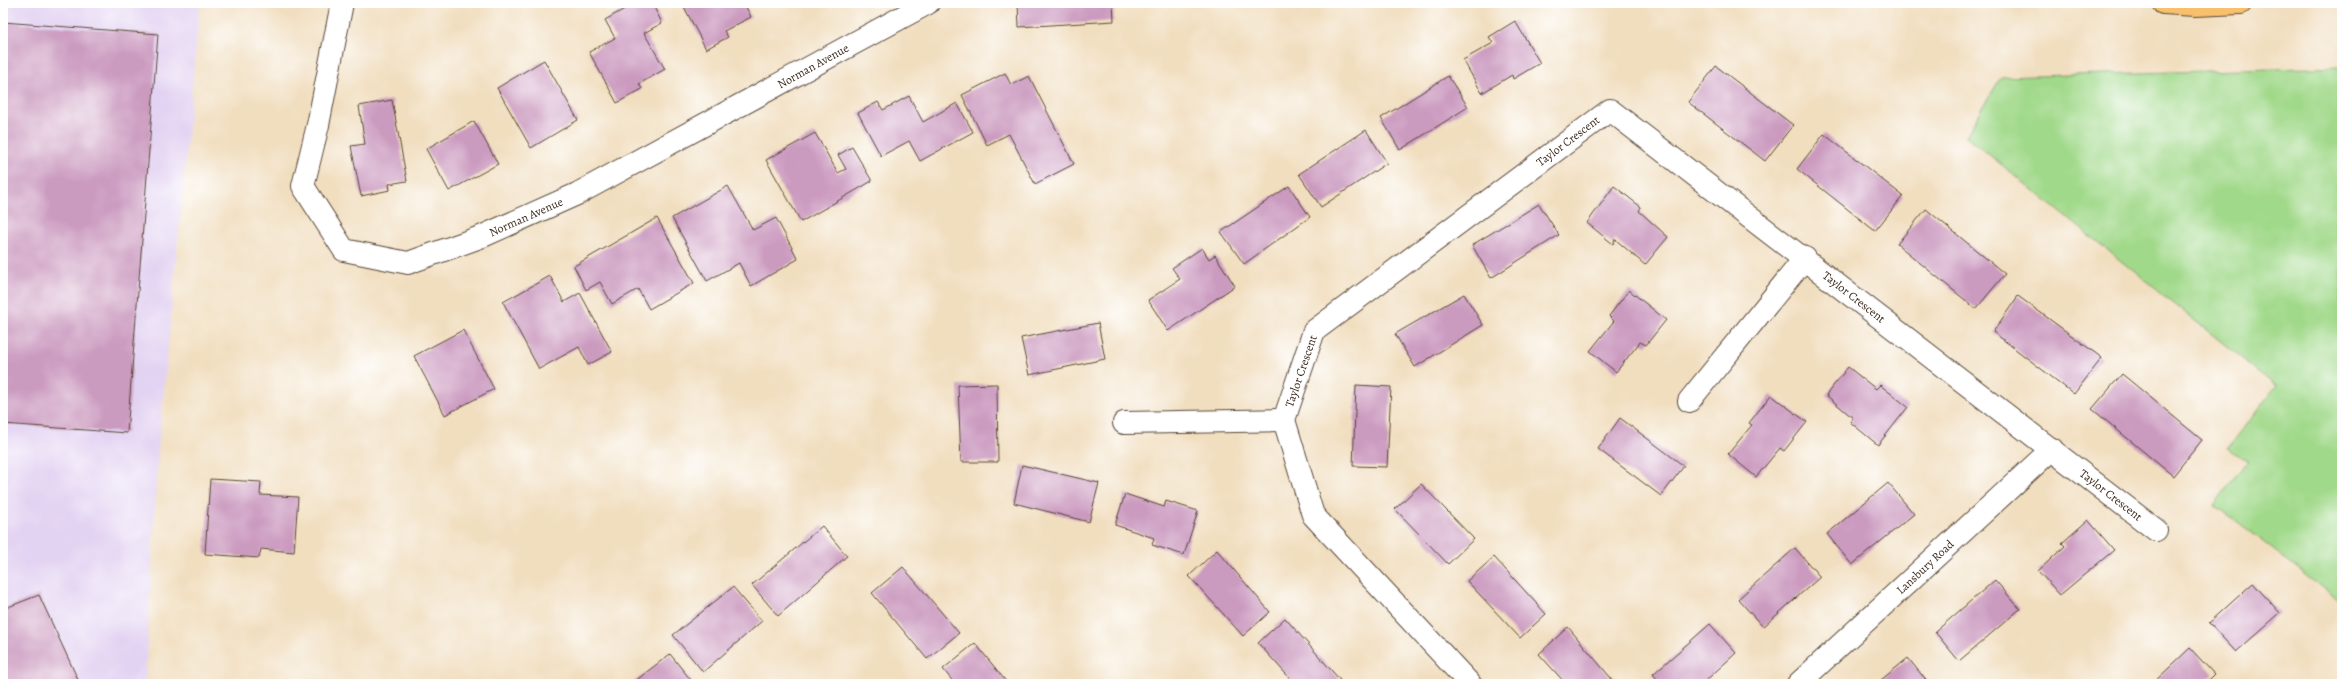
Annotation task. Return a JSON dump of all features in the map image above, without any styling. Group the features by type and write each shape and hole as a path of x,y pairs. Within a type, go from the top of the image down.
{"highway":[{"path":"2163,3 2241,3"}],"street":[{"name":"Norman Avenue","path":"342,3 318,125 303,186 344,250 408,263 483,236 577,194 928,3"},
{"name":"Taylor Crescent","path":"1470,684 1313,515 1284,420 1314,331 1610,110 1805,258 2156,530"},
{"path":"1688,401 1805,258"},
{"path":"1124,423 1284,420"},
{"name":"Lansbury Road","path":"1798,684 2052,449"}],"shaded area":[{"path":"3,3 200,3 158,453 145,684 3,684"}],"green space":[{"path":"2342,67 2342,602 2214,505 2247,461 2228,448 2276,386 1966,136 2001,77"}],"building":[{"path":"635,3 652,3 662,23 644,33 665,69 639,84 642,89 617,103 589,52 615,38 605,20"},
{"path":"682,3 744,3 751,17 724,31 728,37 706,49"},
{"path":"1018,3 1113,3 1114,21 1019,27"},
{"path":"1515,21 1540,63 1513,79 1512,75 1482,93 1463,60 1493,43 1489,37"},
{"path":"3,22 158,34 127,433 3,424"},
{"path":"544,60 578,120 531,148 497,88"},
{"path":"1716,66 1793,125 1765,161 1688,102"},
{"path":"1005,73 1011,85 1029,76 1074,164 1035,184 1009,134 987,145 962,95"},
{"path":"1448,76 1468,107 1400,150 1381,118"},
{"path":"909,96 923,122 957,103 973,132 920,161 909,141 881,156 858,113 878,102 883,110"},
{"path":"392,100 407,181 389,184 390,190 361,196 351,146 365,144 359,106"},
{"path":"474,121 498,164 449,191 426,149"},
{"path":"1366,130 1387,163 1321,207 1299,174"},
{"path":"815,133 838,173 846,169 838,155 852,147 872,181 801,222 766,160"},
{"path":"1824,134 1903,196 1875,231 1797,169"},
{"path":"728,186 753,230 776,218 798,259 751,286 739,263 707,281 672,218"},
{"path":"1289,186 1310,217 1244,264 1221,232"},
{"path":"1614,186 1641,207 1639,211 1668,237 1645,265 1615,239 1613,244 1587,223"},
{"path":"1539,204 1559,235 1491,278 1472,245"},
{"path":"1926,209 2005,274 1976,309 1897,244"},
{"path":"657,218 694,283 649,309 638,289 612,304 600,282 586,290 574,266"},
{"path":"1202,248 1209,259 1215,255 1235,286 1168,331 1148,300 1180,279 1172,268"},
{"path":"550,276 564,302 580,293 612,352 588,365 579,347 539,369 503,302"},
{"path":"1629,290 1666,320 1646,345 1640,342 1616,372 1590,351 1614,321 1609,316"},
{"path":"1464,294 1483,325 1415,367 1395,334"},
{"path":"2018,296 2102,358 2074,394 1993,332"},
{"path":"1098,323 1105,359 1029,375 1021,338"},
{"path":"463,330 494,389 445,415 414,356"},
{"path":"1848,367 1876,389 1880,385 1908,407 1878,445 1850,422 1853,418 1826,395"},
{"path":"2122,374 2202,440 2173,476 2092,409"},
{"path":"997,384 998,462 961,462 958,385"},
{"path":"1356,385 1391,387 1387,467 1353,466"},
{"path":"1771,395 1807,422 1784,451 1780,448 1756,477 1728,454 1752,425 1749,423"},
{"path":"1620,418 1684,466 1661,496 1598,449"},
{"path":"1022,465 1099,483 1089,522 1014,503"},
{"path":"210,479 261,482 260,495 298,497 294,552 261,549 259,558 205,554"},
{"path":"1888,483 1914,514 1852,565 1827,534"},
{"path":"1421,484 1474,539 1448,564 1395,509"},
{"path":"1125,494 1164,507 1166,501 1198,511 1184,555 1152,545 1154,538 1115,525"},
{"path":"2088,520 2114,550 2060,595 2038,571 2065,546 2062,543"},
{"path":"822,526 847,556 778,616 752,585"},
{"path":"1795,548 1820,577 1763,627 1738,599"},
{"path":"1217,550 1270,612 1243,636 1189,576"},
{"path":"1494,557 1546,614 1520,638 1467,581"},
{"path":"903,567 959,633 927,659 872,593"},
{"path":"1995,580 2020,609 1959,661 1935,632"},
{"path":"2253,583 2280,613 2236,652 2209,623"},
{"path":"733,587 762,621 703,672 673,635"},
{"path":"39,595 80,684 3,684 3,609"},
{"path":"1285,618 1340,680 1335,684 1295,684 1258,643"},
{"path":"1710,624 1736,653 1702,684 1661,684 1653,674"},
{"path":"1568,627 1616,684 1566,684 1539,654"},
{"path":"975,643 1008,684 955,684 943,669"},
{"path":"2190,648 2214,674 2204,684 2152,684"},
{"path":"670,654 694,684 632,684 639,678"},
{"path":"1908,658 1929,684 1876,684"}]}
